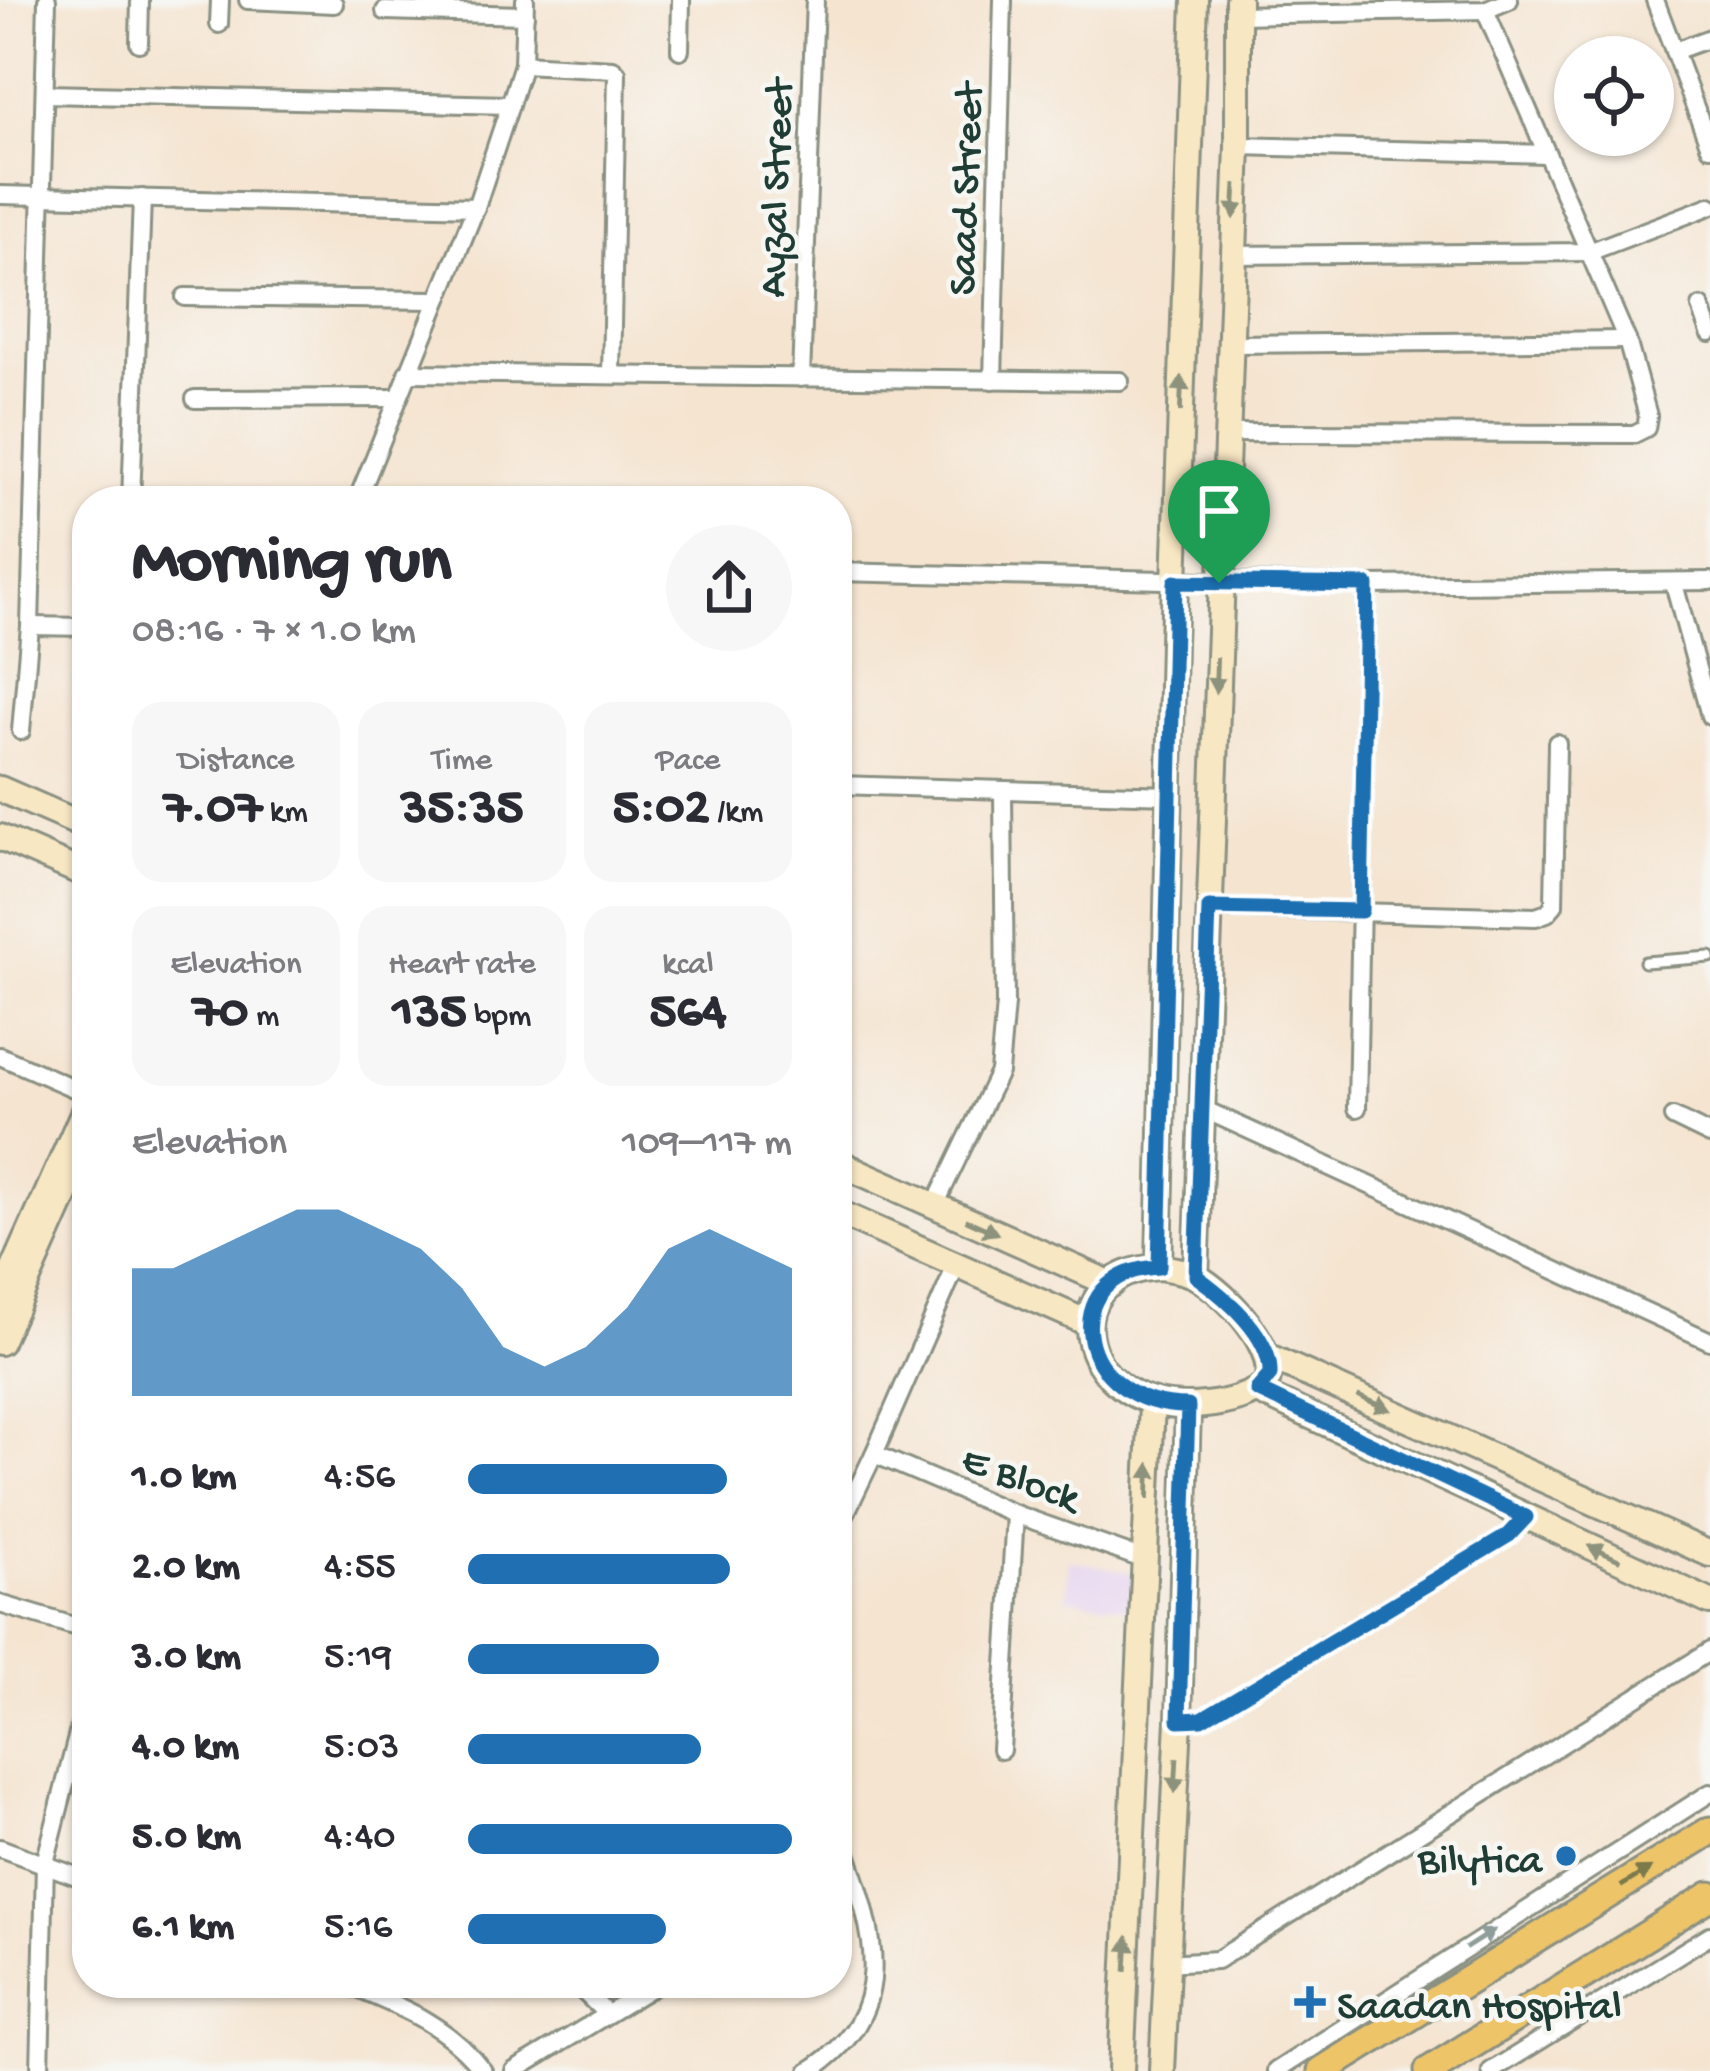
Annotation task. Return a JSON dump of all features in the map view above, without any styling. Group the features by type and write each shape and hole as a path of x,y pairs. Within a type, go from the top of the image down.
{"main road":[{"path":"1322,2071 1710,1831"},
{"path":"1429,2071 1710,1896"}],"street":[{"path":"21,731 30,626 46,0"},
{"path":"139,43 140,0"},
{"path":"219,24 220,0"},
{"path":"248,0 334,4"},
{"path":"680,50 681,0"},
{"name":"Ayzal Street","path":"801,378 815,0"},
{"name":"Saad Street","path":"993,380 1004,0"},
{"path":"1159,1267 1195,0"},
{"path":"1196,1276 1238,146 1238,8 1486,10 1509,0"},
{"path":"1655,0 1668,36"},
{"path":"368,486 396,398 476,207 510,104 523,64 525,8 385,6"},
{"path":"1227,433 1634,434 1646,428 1648,416 1627,340 1486,10"},
{"path":"1710,38 1674,51 1710,147"},
{"path":"523,64 613,69 620,81 611,374"},
{"path":"45,94 510,104"},
{"path":"1238,146 1547,154"},
{"path":"0,195 476,207"},
{"path":"132,486 142,198"},
{"path":"1232,255 1589,252 1710,206"},
{"path":"185,297 437,300"},
{"path":"1701,307 1710,333"},
{"path":"1230,344 1627,340"},
{"path":"407,373 1120,381"},
{"path":"195,399 396,398"},
{"path":"852,572 1367,585 1710,581"},
{"path":"1674,584 1710,716"},
{"path":"1357,1108 1367,585"},
{"path":"30,626 72,627"},
{"path":"1209,908 1547,914 1554,905 1557,743"},
{"path":"852,786 1171,795"},
{"path":"0,789 72,820"},
{"path":"935,1205 998,1072 1005,1004 1003,791"},
{"path":"0,837 72,868"},
{"path":"0,1056 72,1087"},
{"path":"1201,1108 1710,1341"},
{"path":"1673,1117 1710,1135"},
{"path":"0,1300 72,1138"},
{"path":"852,1169 1111,1284"},
{"path":"0,1342 72,1180"},
{"path":"852,1219 1088,1323"},
{"path":"852,1500 956,1266"},
{"path":"1159,1267 1196,1276 1236,1310 1267,1355 1270,1375 1257,1390 1219,1403 1152,1404 1131,1396 1104,1370 1088,1323 1096,1303 1111,1284 1131,1271 1159,1267"},
{"path":"1267,1355 1710,1554"},
{"path":"1257,1390 1710,1602"},
{"path":"1121,2071 1152,1404"},
{"path":"1162,2071 1188,1406"},
{"name":"E Block","path":"874,1454 1015,1514 1145,1560"},
{"path":"1000,1750 1015,1514"},
{"path":"1179,1720 1202,1719 1509,1535 1526,1517"},
{"path":"0,1604 72,1626"},
{"path":"1166,1963 1217,1960 1710,1652"},
{"path":"40,2071 45,1862 72,1776"},
{"path":"1276,2071 1710,1793"},
{"path":"0,1849 72,1874"},
{"path":"809,2071 836,2054 866,2008 872,1988 871,1932 852,1889"},
{"path":"1490,2071 1710,1935"},
{"path":"380,1998 441,2028 483,2071"},
{"path":"590,1998 607,2014"},
{"path":"514,2071 634,1998"}],"lane":[{"path":"1645,962 1710,958"}],"shaded area":[{"path":"1069,1560 1134,1573 1131,1609 1067,1598"}],"place":[{"name":"Bilytica","path":"1566,1856"},
{"name":"Saadan Hospital","path":"1310,2002"}],"route":[{"path":"1175,582 1219,583 1367,585 1361,911 1209,908 1196,1276 1236,1310 1267,1355 1270,1375 1257,1390 1526,1517 1509,1535 1202,1719 1179,1720 1188,1406 1152,1404 1114,1382 1095,1354 1088,1323 1111,1284 1131,1271 1159,1267 1175,582"}]}
